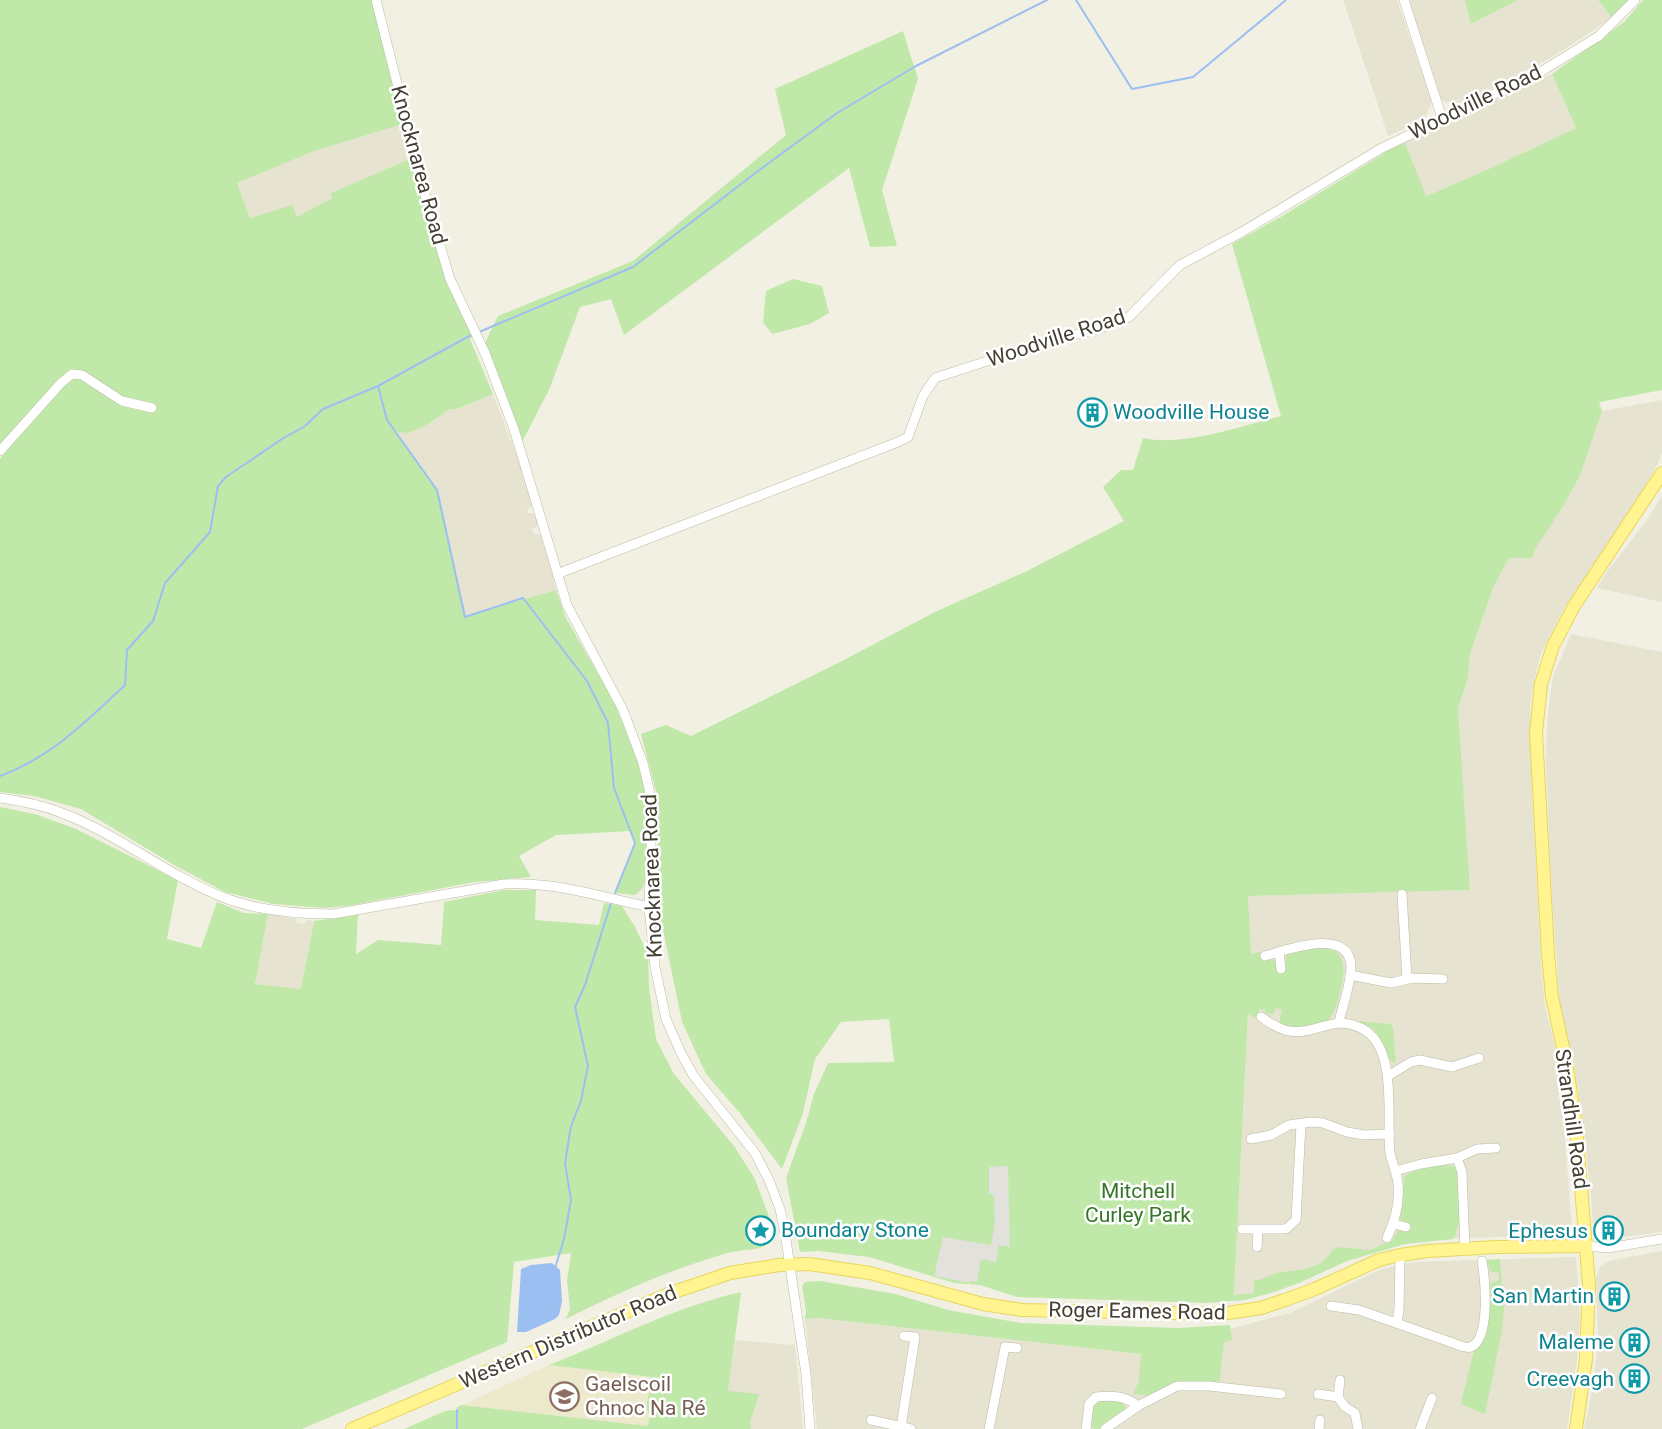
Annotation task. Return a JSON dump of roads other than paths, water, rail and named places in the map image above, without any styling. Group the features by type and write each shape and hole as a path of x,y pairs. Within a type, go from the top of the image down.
{"main road":[{"name":"Strandhill Road","path":"1576,1429 1588,1334 1586,1246 1571,1092 1552,997 1536,733 1541,684 1553,646 1574,606 1662,473"},
{"name":"Roger Eames Road","path":"790,1265 827,1265 870,1273 983,1304 1022,1310 1221,1314 1261,1308 1315,1289 1379,1260 1400,1255 1465,1249 1586,1246"},
{"name":"Western Distributor Road","path":"352,1429 700,1282 754,1268 790,1265"}],"street":[{"name":"Knocknarea Road","path":"376,0 437,239 450,279 479,341 514,429 557,574 574,621 623,710 643,763 652,811 649,907 655,967 670,1031 693,1075 748,1142 761,1163 780,1209 806,1374 810,1429"},
{"path":"1404,0 1443,118"},
{"name":"Woodville Road","path":"557,574 898,442 908,436 923,396 935,378 1049,341 1098,329 1129,317 1180,265 1242,232 1380,149 1552,66 1599,36 1635,0"},
{"path":"0,451 61,383 72,374 82,375 122,401 152,408"},
{"path":"0,798 25,802 64,813 87,823 152,861 224,897 246,905 274,910 333,914 504,884 527,883 560,886 649,907"},
{"path":"1402,894 1407,979"},
{"path":"1403,909 1414,908"},
{"path":"1265,956 1303,945 1319,944 1342,947 1348,954 1351,964 1339,1022"},
{"path":"1279,952 1281,969"},
{"path":"1350,975 1390,983 1407,979 1443,979"},
{"path":"1270,1023 1276,1014"},
{"path":"1261,1017 1287,1031 1302,1032 1339,1022 1362,1028 1375,1041 1384,1060 1388,1076 1390,1153 1398,1184 1394,1224 1387,1238"},
{"path":"1388,1076 1411,1062 1420,1060 1452,1067 1479,1058"},
{"path":"1251,1139 1271,1135 1289,1125 1323,1123 1347,1132 1364,1135 1390,1134"},
{"path":"1242,1229 1286,1229 1296,1220 1301,1124"},
{"path":"1395,1171 1457,1158 1477,1149 1496,1148"},
{"path":"1457,1158 1462,1172 1465,1249"},
{"path":"1394,1224 1406,1227"},
{"path":"1257,1247 1258,1230"},
{"path":"1586,1246 1608,1248 1662,1239"},
{"path":"1397,1323 1400,1255"},
{"path":"1331,1306 1359,1310 1466,1347 1472,1347 1481,1334 1485,1311 1485,1280 1482,1261"},
{"path":"1485,1280 1497,1279"},
{"path":"901,1427 915,1337 904,1336"},
{"path":"989,1429 1005,1347 1017,1348"},
{"path":"1340,1380 1338,1397 1345,1407 1355,1413 1358,1429"},
{"path":"1105,1429 1138,1406 1178,1386 1209,1386 1281,1394"},
{"path":"1318,1394 1338,1397"},
{"path":"1086,1429 1089,1404 1096,1396 1119,1397 1131,1400 1138,1406"},
{"path":"1420,1429 1432,1398"},
{"path":"871,1420 911,1429"}],"water":[{"path":"552,1263 560,1270 562,1301 559,1315 526,1332 517,1332 521,1269 531,1265"}],"waterway":[{"path":"479,332 633,267 837,113 916,66 1047,0"},
{"path":"1076,0 1132,89 1193,77 1286,0"},
{"path":"0,776 52,749 125,685 127,650 153,621 165,583 210,532 218,486 226,477 305,426 323,409 378,386 473,334"},
{"path":"378,386 387,420 437,490 465,617 523,598 587,681 608,723 614,788 635,843 615,893"},
{"path":"555,1268 564,1239 571,1200 565,1164 568,1144 571,1126 581,1101 588,1066 575,1007 585,985 611,903"},
{"path":"457,1410 457,1429"}],"place":[{"name":"Woodville House","path":"1092,412"},
{"name":"Boundary Stone","path":"760,1230"},
{"name":"Ephesus","path":"1609,1231"},
{"name":"San Martin","path":"1615,1296"},
{"name":"Maleme","path":"1635,1342"},
{"name":"Creevagh","path":"1635,1379"},
{"name":"Gaelscoil Chnoc Na Ré","path":"564,1396"}],"park label":[{"name":"Mitchell Curley Park","path":"1138,1203"}]}
